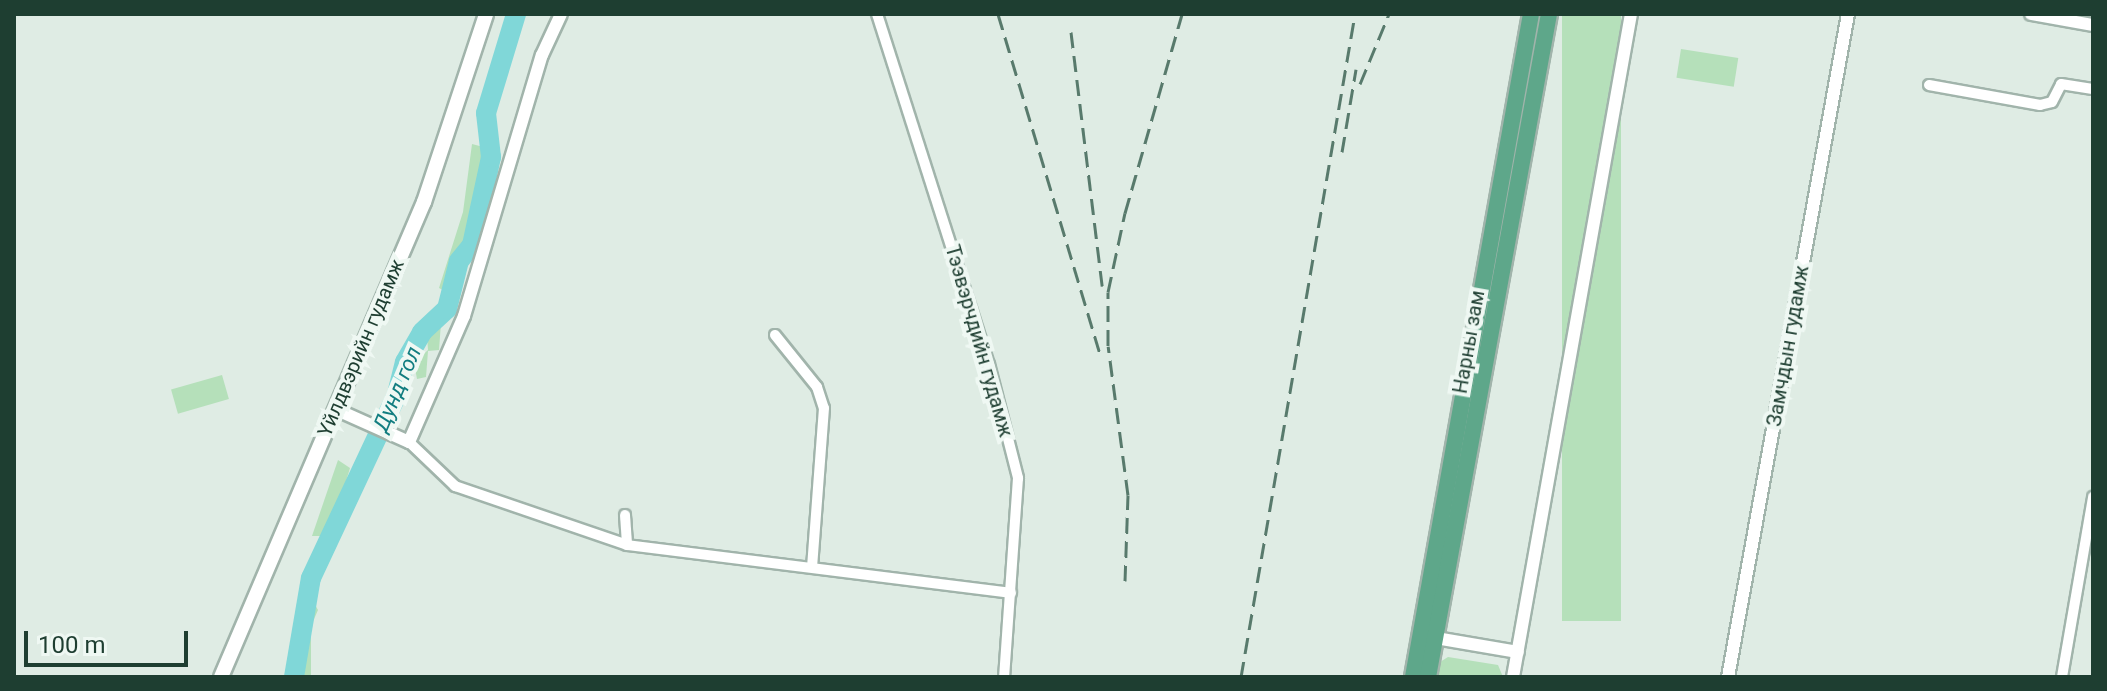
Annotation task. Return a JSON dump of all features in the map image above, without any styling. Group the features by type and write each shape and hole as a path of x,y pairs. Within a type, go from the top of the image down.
{"main road":[{"name":"Yйлдвэрийн гудамж","path":"221,677 342,412 424,202 486,14"},
{"name":"Нарны зам","path":"1428,677 1428,637 1531,14"},
{"name":"Нарны зам","path":"1413,677 1428,637 1549,14"}],"street":[{"path":"404,440 464,316 542,55 561,14"},
{"name":"Тээвэрчдийн гудамж","path":"877,14 989,364 1016,469 1004,677"},
{"path":"1513,677 1631,14"},
{"name":"Замчдын гудамж","path":"1728,677 1848,14"},
{"path":"2031,14 2093,25"},
{"path":"1929,85 2040,105 2052,102 2061,84 2093,89"},
{"path":"775,335 817,387 824,408 812,566"},
{"path":"342,412 404,440 455,486 627,545 1011,593"},
{"path":"2062,677 2093,497"},
{"path":"625,515 627,545"},
{"path":"1428,637 1518,652"}],"green space":[{"path":"1562,14 1621,14 1621,621 1562,621"},
{"path":"1681,49 1738,58 1734,87 1676,78"},
{"path":"472,144 487,148 482,177 471,231 445,291 439,288 463,212"},
{"path":"441,323 439,350 428,351 426,377 417,379 414,363 428,350 427,336"},
{"path":"222,375 229,399 178,414 171,390"},
{"path":"338,460 350,468 334,521 326,536 312,536"},
{"path":"310,596 318,610 311,626 311,677 298,677"},
{"path":"1448,657 1498,665 1503,677 1437,677 1440,662"}],"waterway":[{"name":"Дунд гол","path":"294,677 311,578 397,394 405,362 422,332 447,309 459,261 472,245 491,157 486,113 516,14"}],"railway":[{"path":"998,14 1101,357"},
{"path":"1125,581 1128,495 1108,346 1108,292 1125,213 1182,14"},
{"path":"1241,677 1355,14"},
{"path":"1360,84 1389,14"},
{"path":"1071,32 1102,286"},
{"path":"1342,152 1356,69"}]}
